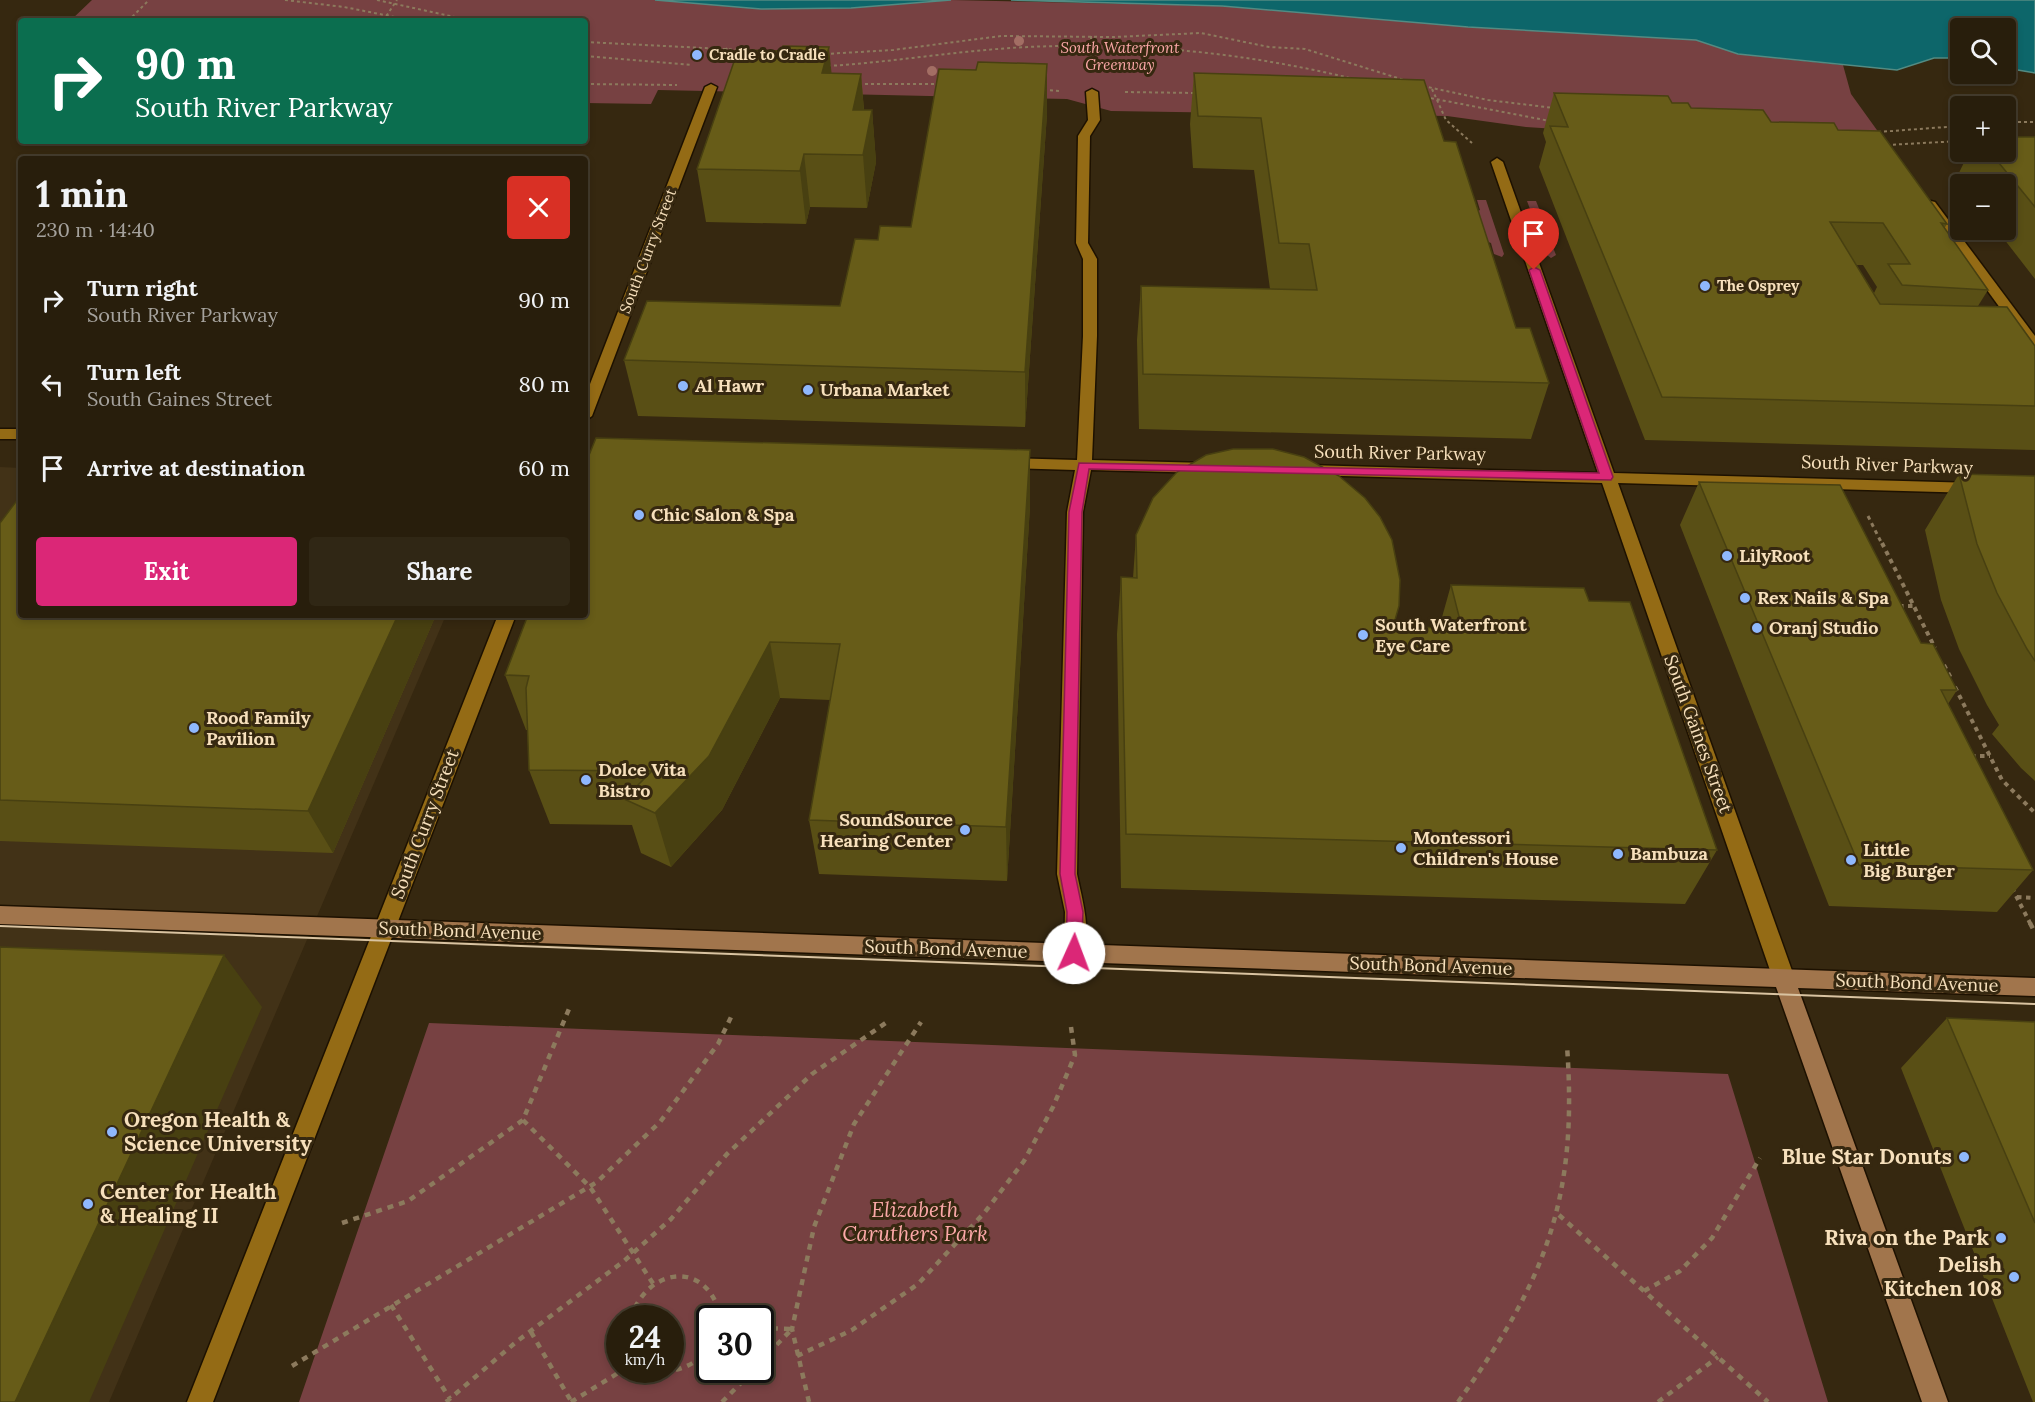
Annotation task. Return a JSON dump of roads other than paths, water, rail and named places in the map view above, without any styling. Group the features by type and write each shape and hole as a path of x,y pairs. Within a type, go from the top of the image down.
{"street":[{"name":"South Curry Street","path":"588,408 711,87"},
{"path":"1074,953 1075,912 1067,874 1076,512 1083,465 1090,336 1090,259 1082,243 1083,148 1084,136 1094,120 1092,92"},
{"name":"South Gaines Street","path":"1497,162 1935,1402"},
{"path":"1923,194 2035,346"},
{"path":"0,434 18,434"},
{"path":"988,463 1225,468"},
{"name":"South River Parkway","path":"1295,470 1851,483 1989,489"},
{"name":"South Curry Street","path":"200,1402 506,618"},
{"name":"South Bond Avenue","path":"0,915 2035,987"}],"water":[{"path":"655,0 951,0 851,8 761,9"},
{"path":"1011,0 2035,0 2035,73 2016,70 2016,18 1950,18 1950,58 1934,58 1897,70 1738,54 1696,40 1468,27 1222,6"}],"tram line":[{"path":"0,926 2035,1004"}],"place":[{"name":"Cradle to Cradle","path":"697,55"},
{"name":"The Osprey","path":"1705,286"},
{"name":"Al Hawr","path":"683,386"},
{"name":"Urbana Market","path":"808,390"},
{"name":"Chic Salon & Spa","path":"639,515"},
{"name":"LilyRoot","path":"1727,556"},
{"name":"Rex Nails & Spa","path":"1745,598"},
{"name":"Oranj Studio","path":"1757,628"},
{"name":"South Waterfront Eye Care","path":"1363,635"},
{"name":"Rood Family Pavilion","path":"194,728"},
{"name":"Dolce Vita Bistro","path":"586,780"},
{"name":"SoundSource Hearing Center","path":"965,830"},
{"name":"Montessori Children's House","path":"1401,848"},
{"name":"Bambuza","path":"1618,854"},
{"name":"Little Big Burger","path":"1851,860"},
{"name":"Oregon Health & Science University","path":"112,1132"},
{"name":"Blue Star Donuts","path":"1964,1157"},
{"name":"Center for Health & Healing II","path":"88,1204"},
{"name":"Riva on the Park","path":"2001,1238"},
{"name":"Delish Kitchen 108","path":"2014,1277"}],"park label":[{"name":"South Waterfront Greenway","path":"1120,56"},
{"name":"Elizabeth Caruthers Park","path":"915,1222"}]}
